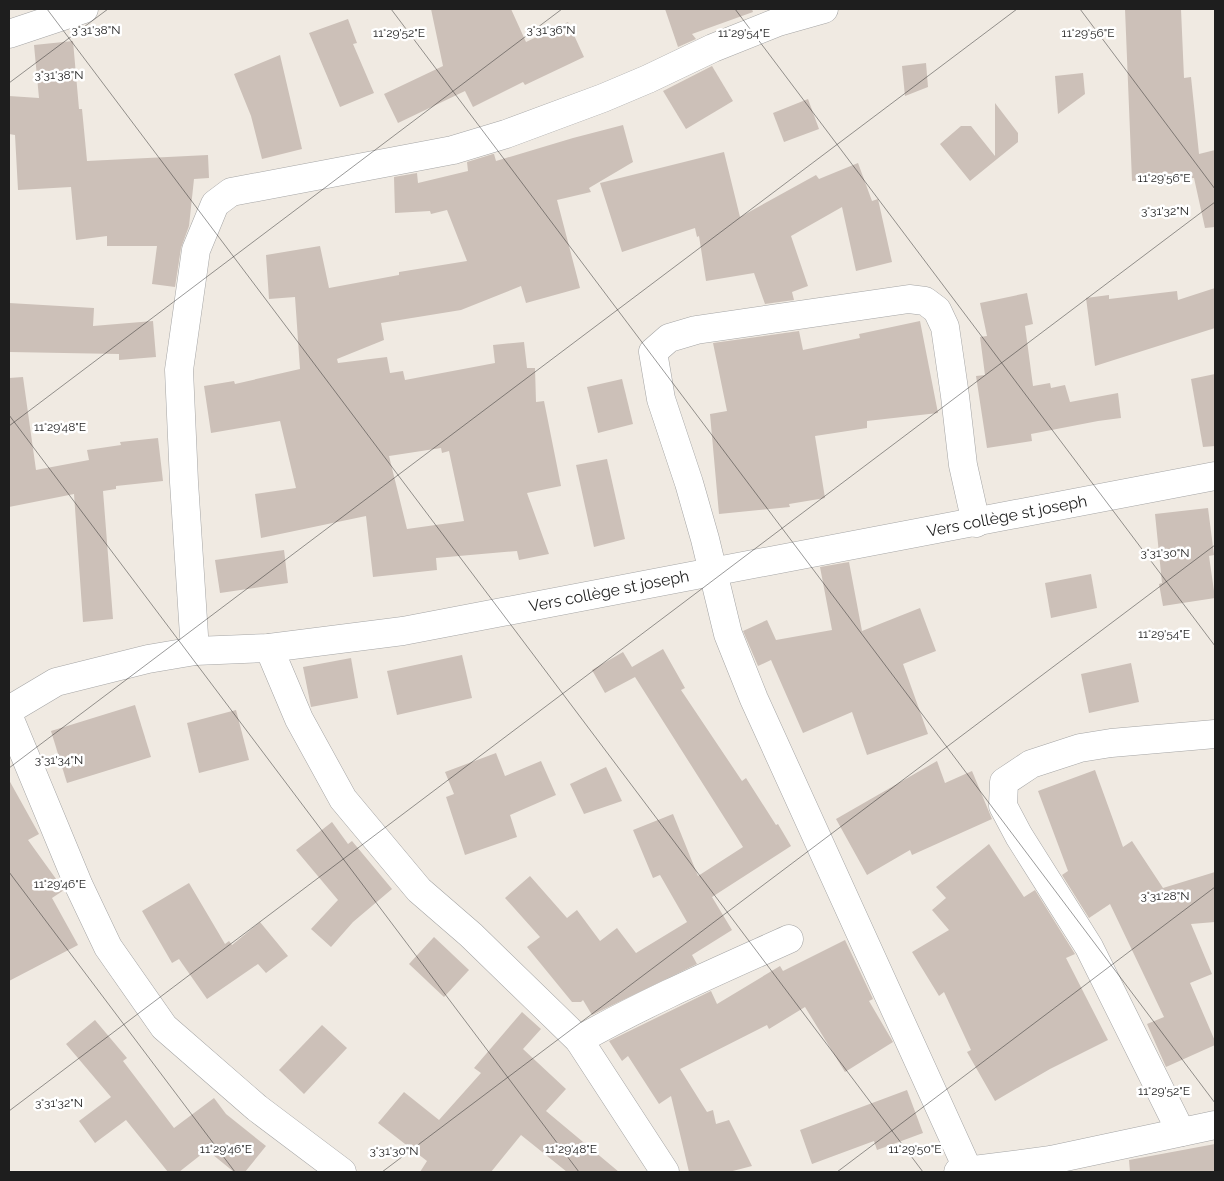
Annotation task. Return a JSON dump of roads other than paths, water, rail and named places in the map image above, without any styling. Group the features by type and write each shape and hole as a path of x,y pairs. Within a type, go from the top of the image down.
{"street":[{"path":"9,34 84,9"},
{"path":"195,651 178,370 196,250 215,204 231,192 453,150 506,134 603,98 713,48 778,22 824,9"},
{"path":"976,523 963,465 946,327 937,310 926,301 908,299 696,330 669,338 653,352 653,363 661,399 689,483 705,539 711,571 728,634 754,699 963,1171 1052,1166 1215,1125"},
{"name":"Vers collège st joseph","path":"9,710 56,682 148,659 195,651 269,648 403,631 1215,476"},
{"path":"269,648 299,719 343,799 419,890 471,935 578,1040 665,1172"},
{"path":"9,717 79,886 108,947 164,1027 257,1108 342,1172"},
{"path":"1182,1132 1089,947 1019,836 1003,806 1004,782 1031,764 1080,748 1111,743 1215,734"},
{"path":"578,1040 620,1016 789,939"}]}
